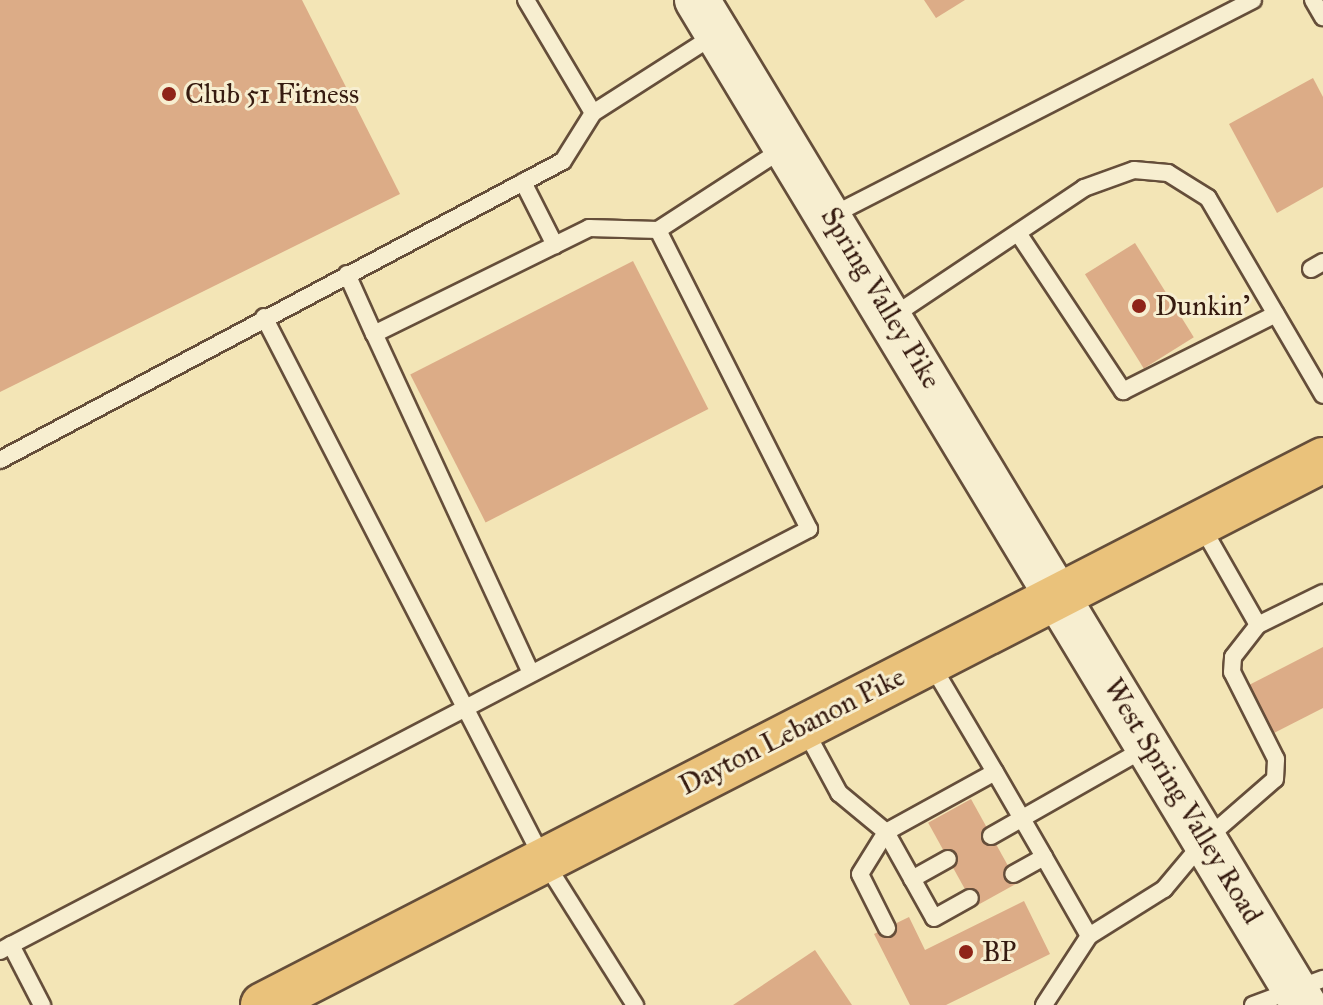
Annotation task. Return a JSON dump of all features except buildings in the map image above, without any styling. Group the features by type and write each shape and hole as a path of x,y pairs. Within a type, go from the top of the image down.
{"main road":[{"name":"Dayton Lebanon Pike","path":"263,1005 803,725 1059,599 1323,460"}],"street":[{"name":"Spring Valley Pike","path":"707,17 893,316 1059,599"},
{"name":"West Spring Valley Road","path":"1059,599 1206,839 1307,990"}],"lane":[{"path":"526,0 593,113"},
{"path":"831,216 1253,0"},
{"path":"1313,0 1323,17"},
{"path":"0,460 264,317 563,161 593,113 707,17"},
{"path":"374,334 589,228 658,230 788,146"},
{"path":"893,316 1084,188 1134,170 1168,173 1208,198 1323,395"},
{"path":"523,182 555,245"},
{"path":"42,1005 6,948 463,705 809,529 658,230"},
{"path":"1018,233 1123,391 1276,314"},
{"path":"347,274 530,671"},
{"path":"264,317 543,859 629,1003"},
{"path":"1200,523 1258,625"},
{"path":"1044,1005 1089,936 1164,889 1206,839 1275,779 1276,759 1232,672 1233,657 1258,625 1323,593"},
{"path":"930,662 1089,936"},
{"path":"803,725 839,793 886,832 934,918 970,898"},
{"path":"991,836 1151,745"},
{"path":"887,928 860,874 886,832 995,772"},
{"path":"1013,874 1044,857"},
{"path":"912,879 948,859"},
{"path":"1253,1005 1307,990"}],"place":[{"name":"Club 51 Fitness","path":"169,94"},
{"name":"Dunkin'","path":"1139,306"},
{"name":"BP","path":"966,952"}]}
